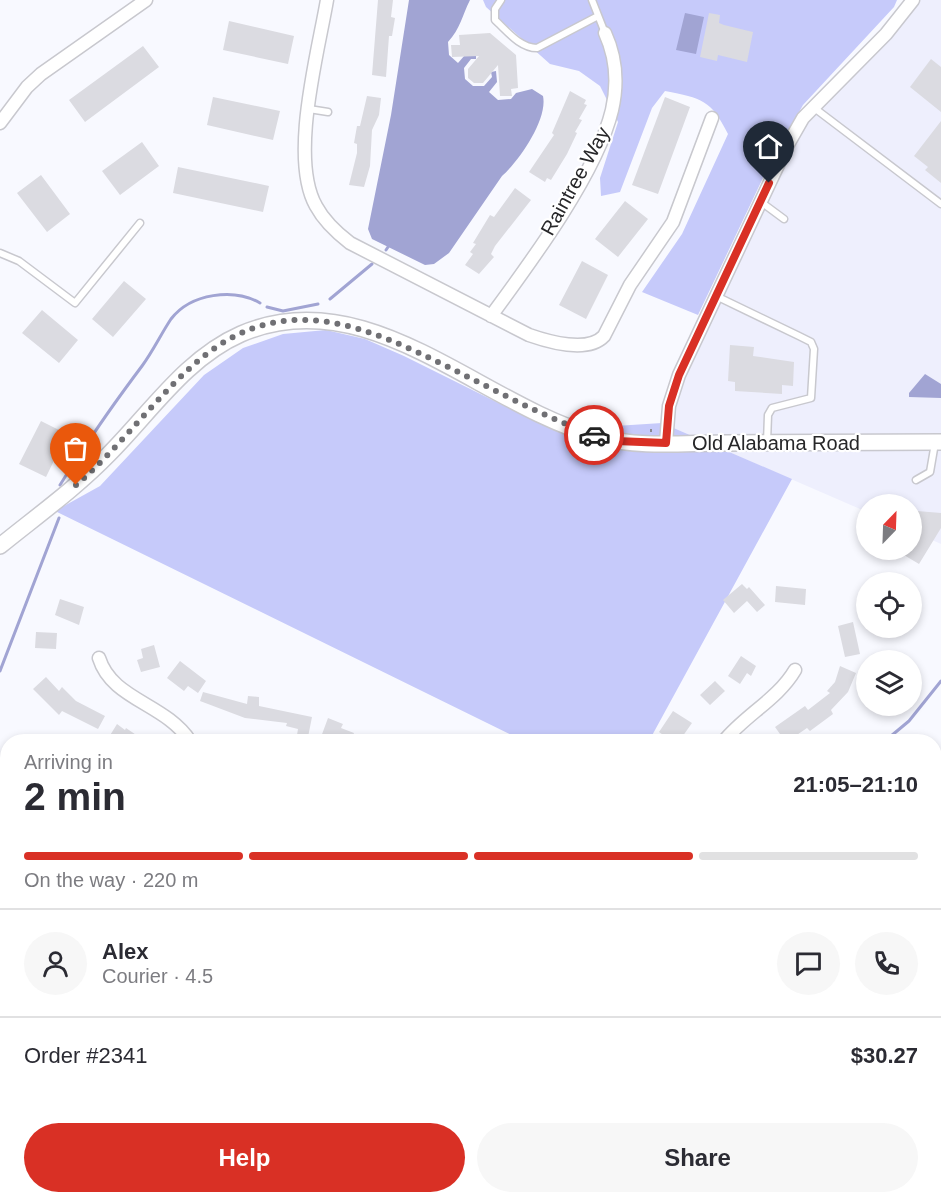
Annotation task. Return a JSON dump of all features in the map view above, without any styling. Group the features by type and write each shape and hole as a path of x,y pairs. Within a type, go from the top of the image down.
{"street":[{"path":"0,123 27,87 41,74 146,0"},
{"path":"327,0 304,153 310,191 315,205 335,232 350,243 491,316 548,341 590,344 599,341 638,272 673,222 712,118"},
{"path":"666,443 672,392 787,146 813,107 886,34 913,0"},
{"name":"Raintree Way","path":"491,316 577,188 602,139 614,92 615,62 605,33"},
{"name":"Old Alabama Road","path":"0,546 93,470 204,356 240,335 282,322 325,320 366,329 574,429 616,441 666,443 938,442"},
{"path":"99,658 104,674 113,684 160,711 177,724 185,734"},
{"path":"731,734 747,717 783,688 795,670"}],"lane":[{"path":"501,0 495,9 495,20 524,46 531,48 537,48 598,16"},
{"path":"592,0 605,33"},
{"path":"813,107 941,204"},
{"path":"309,109 328,112"},
{"path":"760,202 784,219"},
{"path":"0,253 19,261 75,303 140,223"},
{"path":"716,296 800,336 811,342 814,349 811,398 772,408 768,415 767,443"},
{"path":"916,480 930,472 938,442"}],"shaded area":[{"path":"409,0 470,0 458,27 448,42 449,55 458,63 465,55 476,54 476,59 471,59 464,68 465,79 473,86 484,86 492,77 491,72 496,71 497,82 489,92 498,100 511,99 516,93 532,89 543,96 541,116 524,150 502,176 449,253 434,264 425,265 372,239 368,229 391,115"},
{"path":"483,0 897,0 894,7 803,105 771,161 698,315 642,292 682,234 728,134 716,114 704,102 665,91 652,108 620,192 601,196 600,178 618,122 600,86 579,71 550,64 486,7"},
{"path":"910,0 941,0 941,544 922,535 922,494 856,494 856,507 662,423 813,103"},
{"path":"685,13 704,17 696,54 676,50"},
{"path":"326,330 365,339 553,430 662,423 792,479 653,734 510,734 55,511 100,486 204,375 243,348 283,334"},
{"path":"925,374 941,384 941,398 909,397 909,393"}],"building":[{"path":"378,0 393,0 391,17 395,18 392,36 389,36 386,77 372,75"},
{"path":"709,13 720,15 719,23 753,32 747,62 718,55 717,61 700,57"},
{"path":"229,21 294,36 288,64 223,50"},
{"path":"490,33 516,55 518,88 511,89 512,96 500,96 498,65 483,83 474,83 468,78 468,69 479,56 452,57 451,45 460,45 459,35"},
{"path":"143,46 159,67 85,122 69,100"},
{"path":"931,59 941,67 941,112 910,87"},
{"path":"570,91 586,100 584,104 587,105 579,119 582,120 567,154 551,180 547,178 545,182 529,172 554,135 552,133"},
{"path":"367,96 381,98 379,115 372,130 370,166 364,187 349,185 357,153 357,144 354,143 357,126 360,126"},
{"path":"213,97 280,111 273,140 207,125"},
{"path":"665,97 690,107 658,194 632,185"},
{"path":"941,121 941,183 925,170 928,167 914,156"},
{"path":"142,142 159,166 120,195 102,171"},
{"path":"178,167 269,186 263,212 173,193"},
{"path":"41,175 70,214 47,232 17,193"},
{"path":"515,188 531,200 495,246 491,254 494,257 479,274 465,265 473,254 470,252 476,244 473,243 490,215 494,217"},
{"path":"625,201 648,219 618,257 595,239"},
{"path":"582,261 608,275 586,319 559,305"},
{"path":"124,281 146,299 113,337 92,319"},
{"path":"42,310 78,340 59,363 22,333"},
{"path":"730,345 754,347 753,356 794,362 793,386 782,385 782,394 735,391 735,382 728,381"},
{"path":"41,421 67,434 46,477 19,464"},
{"path":"922,511 941,513 941,528 922,559"},
{"path":"742,584 747,589 749,587 765,605 757,612 747,601 734,613 723,600"},
{"path":"776,586 806,589 805,605 775,602"},
{"path":"60,599 84,607 79,625 55,615"},
{"path":"853,622 859,650 856,650 856,655 845,657 838,626"},
{"path":"36,632 57,633 56,649 35,648"},
{"path":"154,645 160,667 141,672 137,660 143,658 141,649"},
{"path":"741,656 756,666 751,676 747,673 740,684 728,676"},
{"path":"180,661 206,681 198,693 188,686 184,691 167,678"},
{"path":"840,666 856,673 848,692 831,710 833,714 810,731 807,728 798,734 780,734 775,727 805,706 808,710 830,693 827,691 835,682"},
{"path":"46,677 59,691 62,687 76,701 105,716 98,729 62,711 59,715 33,689"},
{"path":"715,681 725,691 710,705 700,695"},
{"path":"203,692 247,704 248,696 259,697 259,706 312,717 309,734 297,734 298,729 286,726 287,723 245,718 200,701"},
{"path":"673,711 692,723 684,734 659,732"},
{"path":"328,718 343,724 341,728 354,733 354,734 322,734"},
{"path":"117,724 135,734 111,734"}],"waterway":[{"path":"330,299 372,264"},
{"path":"81,453 146,360 171,319 180,310 190,303 213,296 238,296 260,303"},
{"path":"267,307 283,311 318,304"},
{"path":"60,485 70,469"},
{"path":"0,671 59,518"},
{"path":"893,734 909,721 941,681"}],"way so far":[{"path":"76,485 109,455 204,356 240,335 259,327 282,322 325,320 366,329 406,346 574,429 594,435"}],"route":[{"path":"594,435 616,441 666,443 672,392 769,183"}]}
